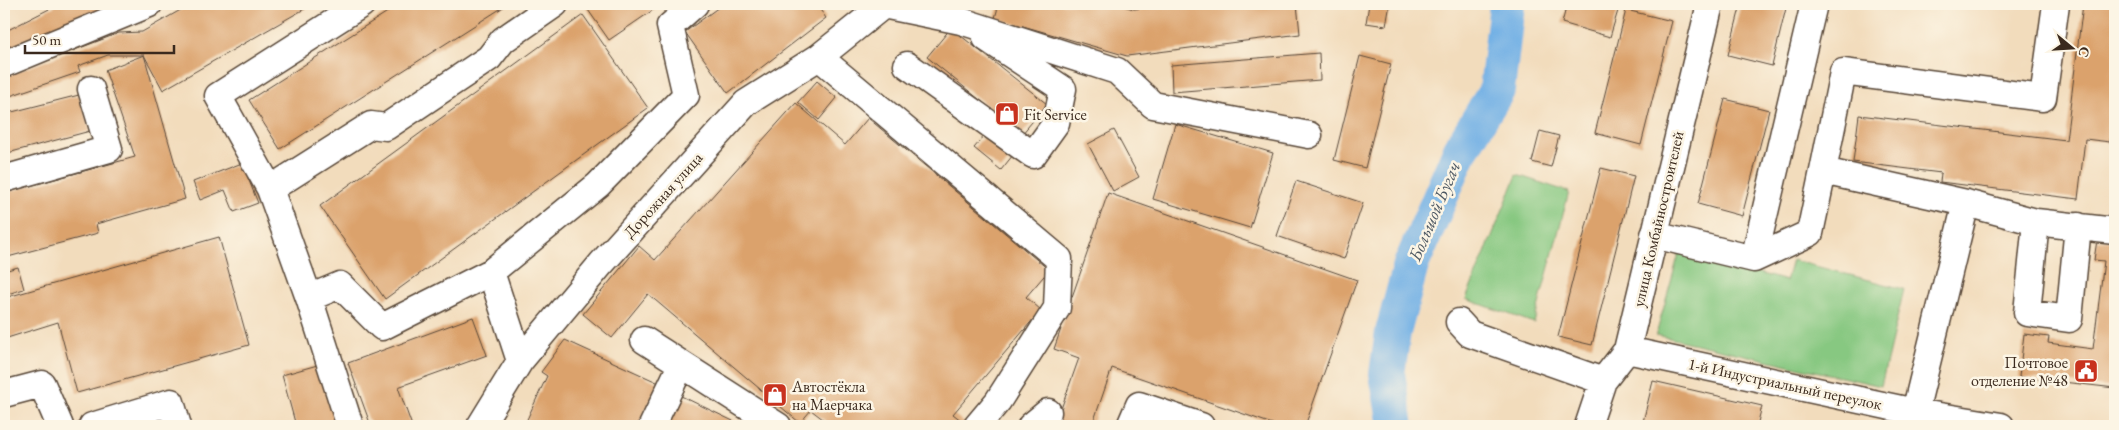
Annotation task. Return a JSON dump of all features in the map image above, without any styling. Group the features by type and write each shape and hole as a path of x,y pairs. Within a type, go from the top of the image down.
{"street":[{"path":"4,64 149,4"},
{"path":"350,426 309,298 270,189 218,96 362,4"},
{"path":"270,189 372,125 386,127 489,58 503,40 555,4"},
{"path":"309,298 340,285 382,327 491,272 598,185 686,95 670,26 695,4"},
{"path":"884,4 961,21 1117,71 1153,105 1309,136"},
{"name":"Дорожная улица","path":"480,426 520,361 601,264 746,103 818,57 884,4"},
{"name":"улица Комбайностроителей","path":"1588,426 1603,381 1627,350 1710,4"},
{"path":"1754,259 1814,4"},
{"path":"1654,235 1754,259 1810,233 1843,72 2043,98 2056,4"},
{"path":"907,65 1033,155 1056,123 1063,89 961,21"},
{"path":"818,57 1059,259 1057,308 998,400 977,426"},
{"path":"4,179 109,149 91,89"},
{"path":"1823,171 1966,203 2036,222 2115,232"},
{"path":"1915,412 1966,203"},
{"path":"2036,222 2027,313 2069,319 2078,226"},
{"path":"491,272 520,361"},
{"path":"1459,322 1470,334 1603,381"},
{"path":"644,340 765,423"},
{"name":"1-й Индустриальный переулок","path":"1627,350 1915,412 2001,426"},
{"path":"652,426 681,365"},
{"path":"4,394 42,384 60,426"},
{"path":"92,426 172,402 178,426"},
{"path":"1130,426 1139,405 1201,426"}],"green space":[{"path":"1517,175 1569,192 1534,323 1466,299"},
{"path":"1680,250 1786,281 1792,260 1904,289 1881,386 1656,335"}],"building":[{"path":"59,4 121,4 4,51 4,32"},
{"path":"191,4 313,4 163,90 144,55 108,55 78,66 80,72 4,98 4,77 119,33 142,32"},
{"path":"400,4 508,4 280,149 249,100"},
{"path":"591,4 662,4 609,40 586,7"},
{"path":"723,4 816,4 826,18 728,93 685,32"},
{"path":"999,4 1116,4 1134,9 1176,4 1297,4 1300,34 1127,56 995,18"},
{"path":"1369,4 1390,4 1386,26 1366,23"},
{"path":"1567,4 1620,4 1610,37 1562,23"},
{"path":"1741,4 1787,4 1772,66 1728,55"},
{"path":"2083,4 2115,4 2115,100 2110,142 2085,139 2078,199 1940,182 1941,173 1853,162 1859,115 2066,140"},
{"path":"1626,10 1672,21 1641,145 1595,133"},
{"path":"583,15 648,108 385,299 320,206"},
{"path":"951,28 1047,104 1022,134 927,57"},
{"path":"1319,53 1320,80 1172,92 1171,65"},
{"path":"144,55 185,199 96,224 98,233 4,258 4,193 135,157 105,70"},
{"path":"1360,56 1391,64 1365,168 1334,160"},
{"path":"817,81 837,98 819,120 798,102"},
{"path":"79,95 90,131 4,154 4,114"},
{"path":"1725,99 1769,110 1742,216 1698,204"},
{"path":"796,103 845,145 868,118 1049,270 1026,297 1041,310 953,414 966,424 964,426 832,426 811,410 800,423 648,294 612,338 583,314 639,246 655,260"},
{"path":"1175,124 1273,153 1250,228 1153,199"},
{"path":"1114,130 1139,177 1113,191 1088,144"},
{"path":"1540,131 1559,136 1551,167 1532,162"},
{"path":"986,134 1013,155 1001,170 974,148"},
{"path":"242,163 258,203 234,212 225,190 200,200 193,182"},
{"path":"1601,168 1634,176 1592,345 1558,337"},
{"path":"1296,181 1363,203 1344,259 1277,236"},
{"path":"1108,193 1357,280 1305,426 1278,426 1112,368 1092,426 1055,426 1079,358 1054,349"},
{"path":"219,237 249,345 77,393 58,322 4,339 4,298"},
{"path":"2097,240 2115,242 2115,388 2019,377 2024,334 2049,337 2048,343 2093,349 2104,261 2094,260"},
{"path":"18,267 24,289 4,295 4,271"},
{"path":"473,317 487,355 398,387 412,426 371,426 348,363"},
{"path":"565,340 659,383 638,426 524,426 547,376 541,372"},
{"path":"321,364 338,426 296,426 282,375"},
{"path":"1653,381 1762,406 1757,426 1642,426"},
{"path":"679,395 733,421 730,426 664,426"}],"waterway":[{"name":"Большой Бугач","path":"1396,426 1387,374 1393,332 1411,265 1461,149 1497,90 1507,4"}],"place":[{"name":"Fit Service","path":"1007,114"},
{"name":"Почтовое отделение №48","path":"2086,371"},
{"name":"Автостёкла на Маерчака","path":"775,395"}]}
